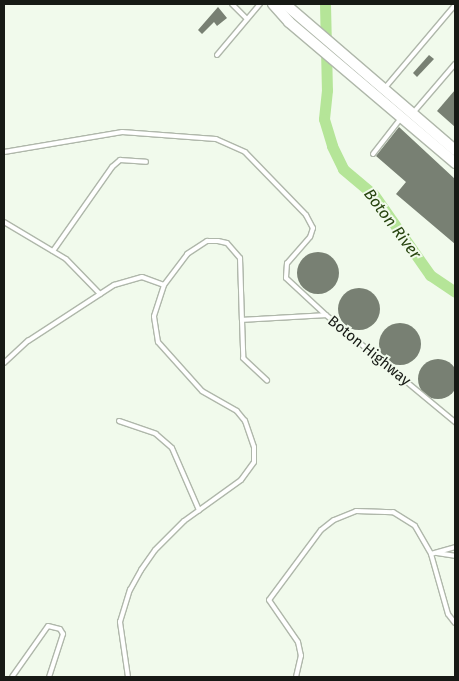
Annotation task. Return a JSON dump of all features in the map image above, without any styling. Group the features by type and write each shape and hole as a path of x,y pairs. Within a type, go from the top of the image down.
{"street":[{"path":"273,4 381,92 414,113 455,150"},
{"path":"285,4 291,17"},
{"path":"381,92 402,116 455,164"}],"lane":[{"path":"232,4 247,19"},
{"path":"217,55 260,4"},
{"path":"381,92 455,5"},
{"path":"414,113 455,64"},
{"path":"373,154 402,116"},
{"name":"Boton Highway","path":"4,152 122,132 199,137 227,143 254,162 311,222 313,233 287,263 286,278 326,315 455,422"},
{"path":"53,251 112,167 120,160 146,162"},
{"path":"4,222 53,251 84,275 100,294"},
{"path":"128,677 120,622 130,590 155,550 199,510 250,470 254,447 250,430 237,411 202,391 158,342 154,316 164,285 195,247 207,242 227,243 240,258 242,358 267,380"},
{"path":"4,363 19,347 100,294 133,278 152,278 164,285"},
{"path":"242,320 326,315"},
{"path":"119,421 156,434 172,448 199,510"},
{"path":"296,677 301,656 298,642 269,600 325,526 356,511 393,512 415,526 433,553 448,614 455,624"},
{"path":"433,553 455,547"},
{"path":"433,553 455,556"},
{"path":"12,677 48,626 60,629 63,634 49,677"}],"building":[{"path":"218,7 227,18 217,26 214,22 202,34 198,30"},
{"path":"429,55 434,59 417,77 413,73"},
{"path":"455,90 455,127 437,111"},
{"path":"399,127 455,179 455,244 396,194 406,182 376,156"},
{"path":"318,252 333,258 339,273 333,288 318,294 303,288 297,273 303,258"},
{"path":"359,288 374,294 380,309 374,324 359,330 344,324 338,309 344,294"},
{"path":"400,323 415,329 421,344 415,359 400,365 385,359 379,344 385,329"},
{"path":"434,359 442,359 449,362 455,368 458,379 455,390 449,396 442,399 434,399 427,396 421,390 418,383 418,375 421,368 427,362"}],"waterway":[{"name":"Boton River","path":"325,4 327,90 324,119 332,146 343,169 374,195 430,275 455,292"}]}
